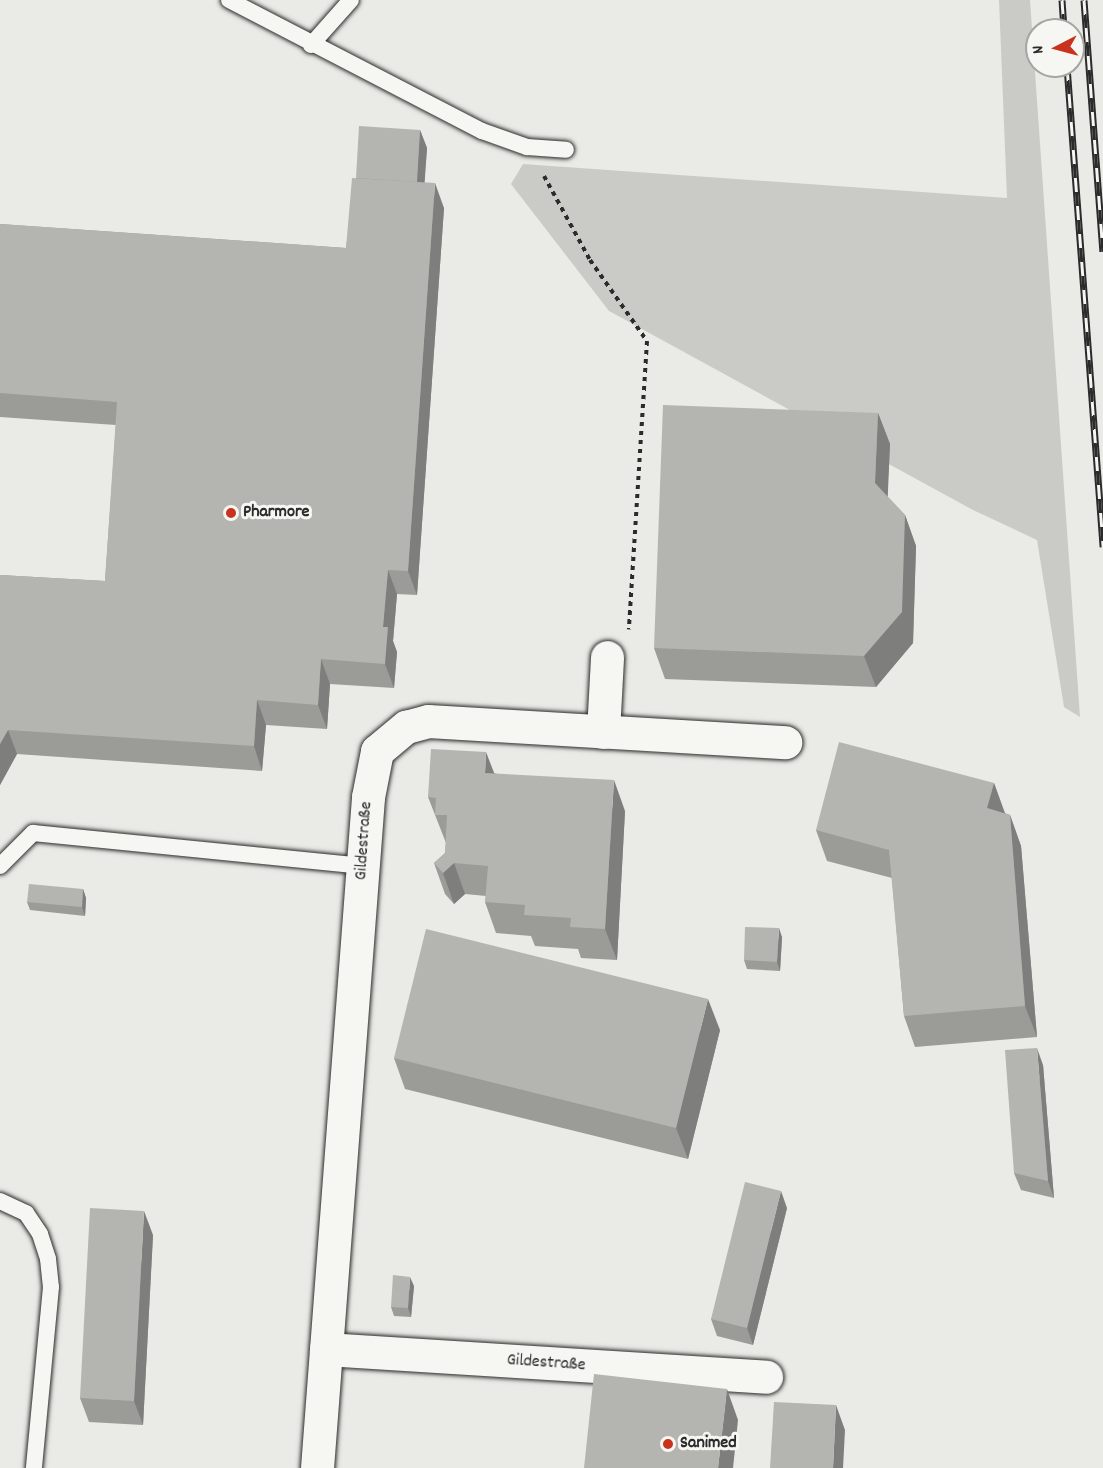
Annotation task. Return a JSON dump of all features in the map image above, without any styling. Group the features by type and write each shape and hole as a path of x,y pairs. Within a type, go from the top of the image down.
{"street":[{"path":"603,732 608,657"},
{"name":"Gildestraße","path":"317,1468 368,797 377,751 406,727 428,721 785,742"},
{"name":"Gildestraße","path":"326,1349 766,1377"}],"lane":[{"path":"229,0 311,45 482,131 527,147 566,150"},
{"path":"311,45 351,0"},
{"path":"0,866 33,833 363,866"},
{"path":"0,1201 26,1213 40,1234 48,1259 51,1287 34,1468"}],"path":[{"path":"527,147 590,260 647,341 630,627 608,657"}],"shaded area":[{"path":"999,0 1030,0 1031,18 1025,18 1025,78 1035,78 1080,717 1064,707 1037,540 973,510 609,311 511,184 523,164 1007,198"}],"building":[{"path":"359,126 420,130 417,182 356,178"},
{"name":"Pharmore","path":"352,178 435,183 408,571 388,570 383,627 388,627 385,664 321,659 318,705 257,700 254,746 8,730 0,744 0,575 105,581 117,402 0,393 0,224 346,248"},
{"path":"663,405 878,413 875,483 905,515 902,612 864,656 654,648"},
{"path":"839,742 994,783 987,808 1010,815 1025,1006 904,1016 889,850 816,830"},
{"path":"431,749 486,752 485,773 614,780 605,929 570,927 571,918 524,915 525,905 485,902 488,866 454,863 443,873 434,863 445,853 447,815 435,815 436,798 428,797"},
{"path":"29,884 83,889 82,907 27,902"},
{"path":"745,927 779,928 777,962 744,960"},
{"path":"426,929 708,999 676,1128 394,1058"},
{"path":"1037,1048 1048,1181 1014,1173 1005,1050"},
{"path":"745,1182 781,1191 747,1328 711,1319"},
{"path":"90,1208 144,1211 134,1401 80,1398"},
{"path":"393,1275 410,1277 408,1308 391,1307"},
{"path":"594,1374 727,1389 718,1468 584,1468"},
{"path":"774,1402 836,1405 833,1468 770,1468"}],"railway":[{"path":"1062,0 1063,18"},
{"path":"1084,0 1103,251"},
{"path":"1068,78 1103,547"}],"place":[{"name":"Pharmore","path":"231,513"},
{"name":"Sanimed","path":"668,1444"}]}
